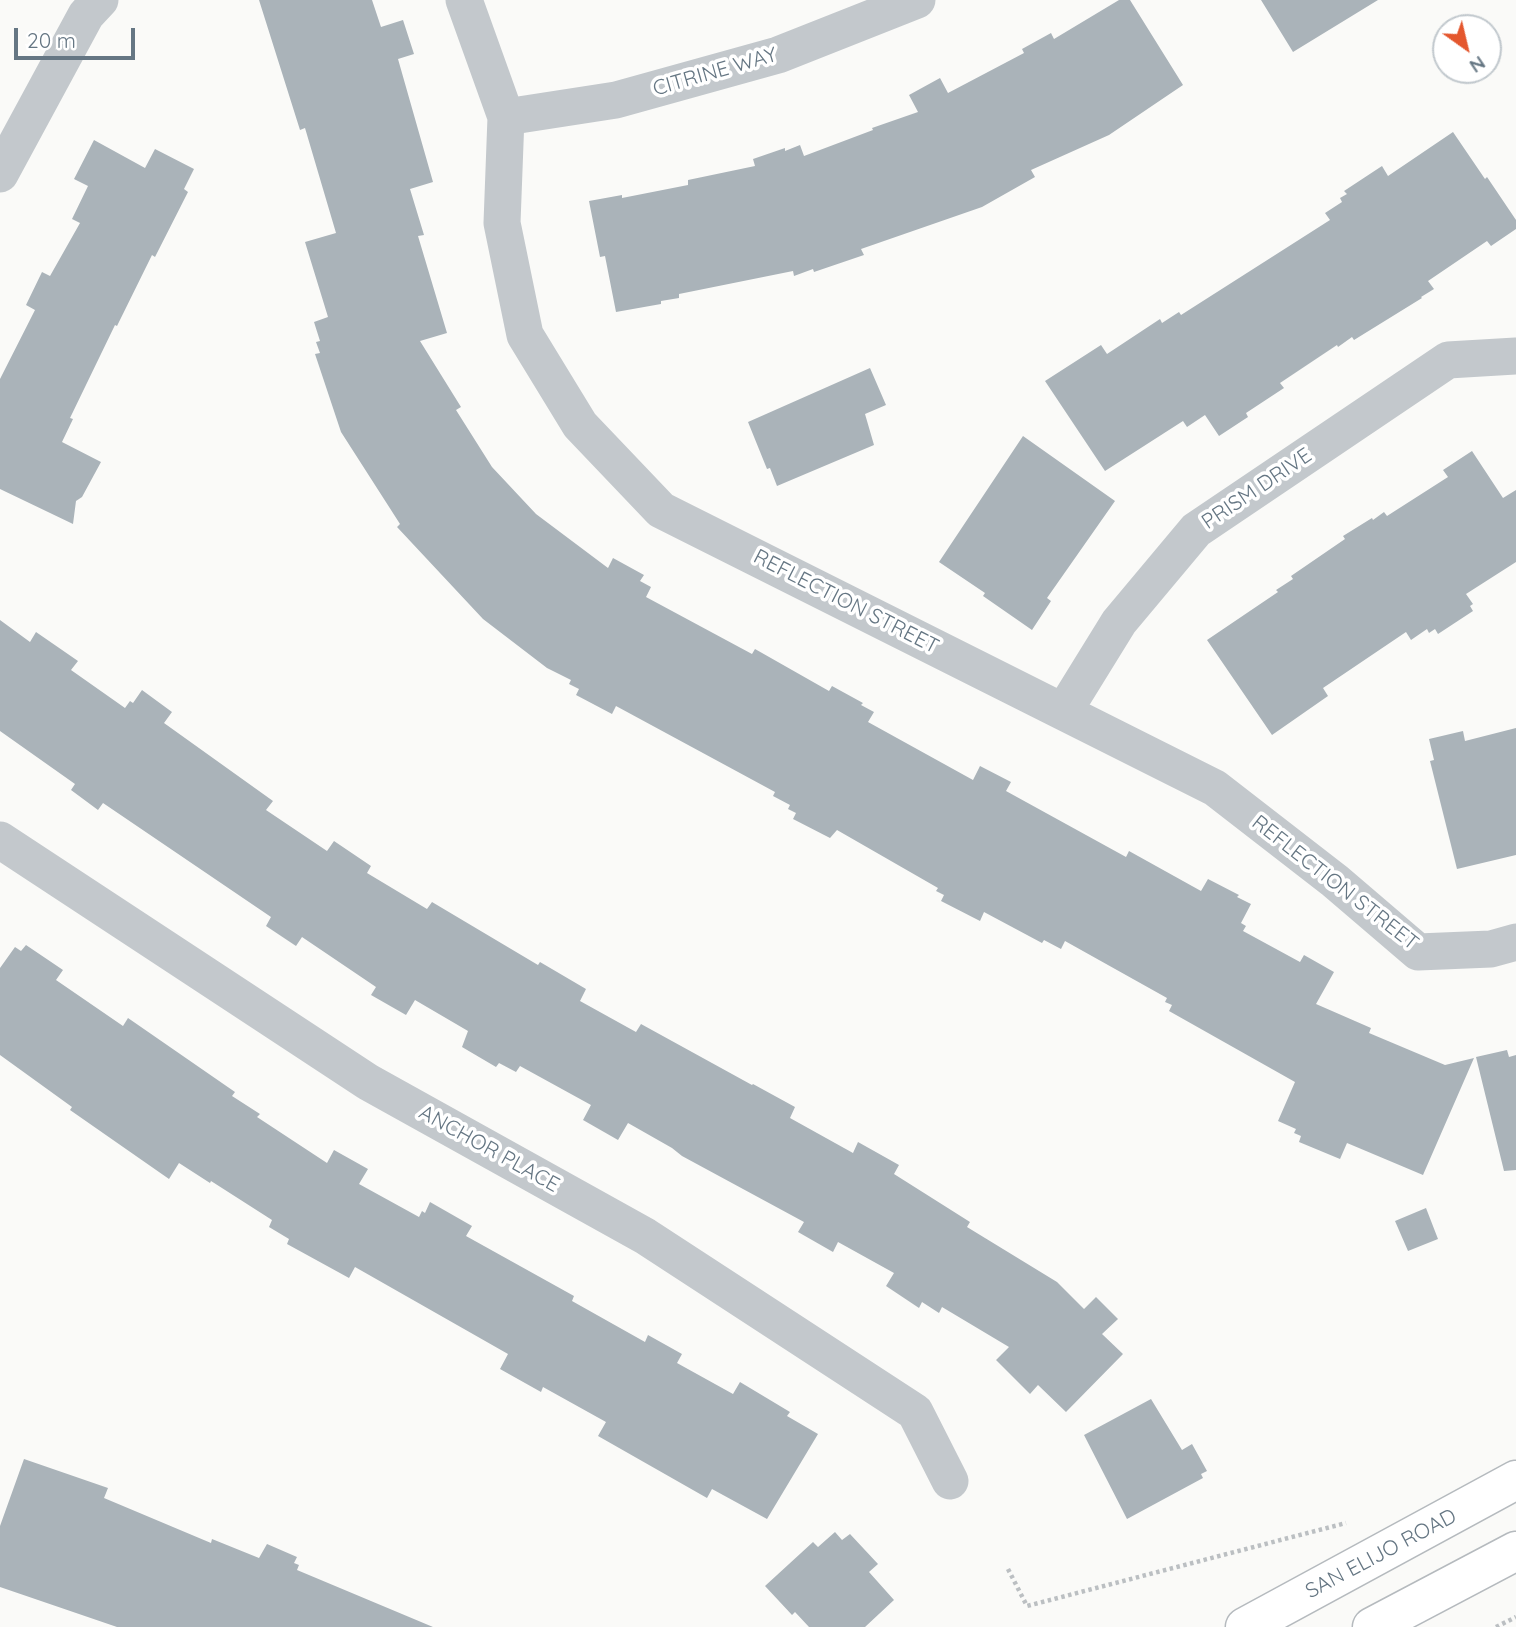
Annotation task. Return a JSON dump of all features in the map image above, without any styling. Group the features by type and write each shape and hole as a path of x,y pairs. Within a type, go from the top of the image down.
{"main road":[{"name":"SAN ELIJO ROAD","path":"1245,1627 1516,1480"},
{"path":"1372,1627 1516,1551"}],"street":[{"path":"0,174 86,15 100,0"},
{"name":"REFLECTION STREET","path":"464,0 506,117 502,223 525,335 580,425 661,510 1215,789 1335,881 1418,952 1491,949 1516,942"},
{"name":"CITRINE WAY","path":"506,117 616,100 778,55 917,0"},
{"name":"PRISM DRIVE","path":"1064,711 1119,622 1196,530 1448,360 1516,356"},
{"name":"ANCHOR PLACE","path":"0,841 368,1082 645,1236 915,1412 950,1481"}],"path":[{"path":"1008,1569 1027,1606 1346,1523"},
{"path":"1496,1627 1516,1617"}],"building":[{"path":"259,0 372,0 381,27 403,20 414,54 398,59 433,182 410,189 424,235 418,236 447,333 420,341 461,407 456,410 492,467 536,514 608,568 613,558 644,575 640,581 651,587 646,597 752,654 755,649 829,691 832,686 863,703 861,705 874,712 868,722 973,780 980,766 1011,782 1006,791 1126,857 1129,851 1201,891 1208,879 1239,895 1237,897 1251,904 1241,923 1246,926 1243,931 1300,962 1304,955 1334,972 1316,1004 1371,1028 1369,1033 1445,1065 1474,1058 1423,1175 1347,1143 1340,1159 1299,1142 1301,1136 1294,1133 1296,1129 1278,1121 1295,1082 1169,1011 1172,1005 1165,1002 1167,998 1065,941 1061,949 1044,940 1042,943 984,912 980,921 941,901 944,895 936,891 938,888 837,830 830,838 793,819 796,813 788,809 790,805 773,796 775,792 616,706 612,714 576,695 579,689 569,684 571,680 547,668 483,619 397,527 400,524 341,432 315,354 320,353 316,342 320,341 314,322 328,317 305,242 336,233 305,128 300,130"},
{"path":"1119,0 1130,0 1183,85 1109,135 1031,170 1035,177 982,207 861,249 864,255 814,272 813,269 794,276 793,271 679,294 679,298 661,301 661,304 616,312 605,256 600,257 589,201 622,195 622,198 688,185 688,180 755,166 753,159 785,148 785,151 800,145 804,156 873,130 872,128 918,112 909,95 940,78 948,93 1024,53 1022,49 1051,33 1054,39"},
{"path":"1261,0 1378,0 1293,52"},
{"path":"1453,132 1516,220 1516,229 1491,246 1487,241 1428,281 1434,289 1422,298 1354,340 1352,337 1338,347 1337,345 1280,383 1284,388 1246,413 1248,417 1219,436 1205,415 1187,427 1183,421 1105,471 1045,381 1101,345 1107,354 1160,319 1162,323 1179,312 1181,315 1330,220 1325,213 1342,202 1340,198 1347,194 1344,191 1382,166 1388,176"},
{"path":"94,140 145,168 155,149 194,169 184,189 188,192 155,257 152,255 117,326 115,325 70,418 73,419 62,442 101,462 82,497 76,501 73,524 0,489 0,379 35,310 26,305 42,272 50,276 80,223 72,219 88,186 74,179"},
{"path":"870,368 886,405 865,414 874,445 777,486 748,422"},
{"path":"1023,436 1115,501 1047,598 1051,601 1032,630 983,596 985,593 939,562"},
{"path":"1472,451 1503,498 1516,490 1516,562 1466,594 1473,604 1470,606 1473,611 1438,634 1435,629 1429,633 1427,629 1411,640 1406,632 1323,688 1328,696 1272,735 1207,640 1278,592 1276,590 1293,579 1291,576 1345,539 1343,536 1384,512 1387,516 1448,477 1443,470"},
{"path":"0,620 30,642 36,632 78,661 71,670 125,708 130,701 133,703 142,690 172,712 164,723 273,801 266,810 327,851 334,841 371,866 367,873 427,909 432,902 538,965 540,962 586,989 580,1001 636,1032 641,1024 795,1107 790,1118 853,1153 858,1142 899,1165 894,1174 970,1222 967,1227 1057,1282 1084,1309 1096,1297 1118,1319 1102,1334 1123,1354 1066,1412 1038,1385 1030,1394 996,1360 1009,1347 942,1307 939,1313 922,1302 919,1308 886,1286 894,1273 838,1242 833,1252 798,1232 804,1222 682,1156 628,1123 618,1140 583,1120 591,1105 520,1066 516,1072 499,1063 496,1067 462,1047 468,1031 415,1000 406,1015 371,995 376,987 302,937 296,946 266,926 271,917 103,803 98,810 71,790 75,784 0,731"},
{"path":"1516,728 1516,855 1457,869 1430,761 1434,760 1429,739 1463,731 1465,741"},
{"path":"26,945 63,970 56,980 123,1026 128,1018 235,1092 232,1096 260,1114 257,1117 327,1163 334,1150 368,1169 359,1184 419,1217 422,1211 425,1213 430,1202 472,1226 466,1236 574,1296 572,1301 645,1342 648,1335 682,1354 677,1363 733,1394 740,1382 790,1412 787,1416 818,1434 767,1519 712,1489 707,1498 598,1436 606,1422 543,1387 541,1392 500,1369 508,1354 355,1267 349,1278 287,1244 289,1239 269,1227 272,1220 179,1163 169,1179 70,1110 72,1107 0,1055 0,968 15,947 21,951"},
{"path":"1507,1050 1509,1057 1516,1055 1516,1170 1504,1171 1476,1057"},
{"path":"1426,1208 1438,1239 1408,1251 1395,1221"},
{"path":"1151,1399 1182,1450 1192,1444 1207,1471 1201,1474 1203,1478 1127,1519 1084,1435"},
{"path":"24,1459 108,1488 104,1498 211,1543 212,1539 259,1558 267,1544 297,1557 294,1563 299,1565 297,1570 433,1627 117,1627 0,1587 0,1526"},
{"path":"835,1532 842,1540 850,1534 878,1564 869,1572 894,1600 865,1627 809,1627 795,1612 792,1615 765,1586 813,1542 818,1547"}]}
